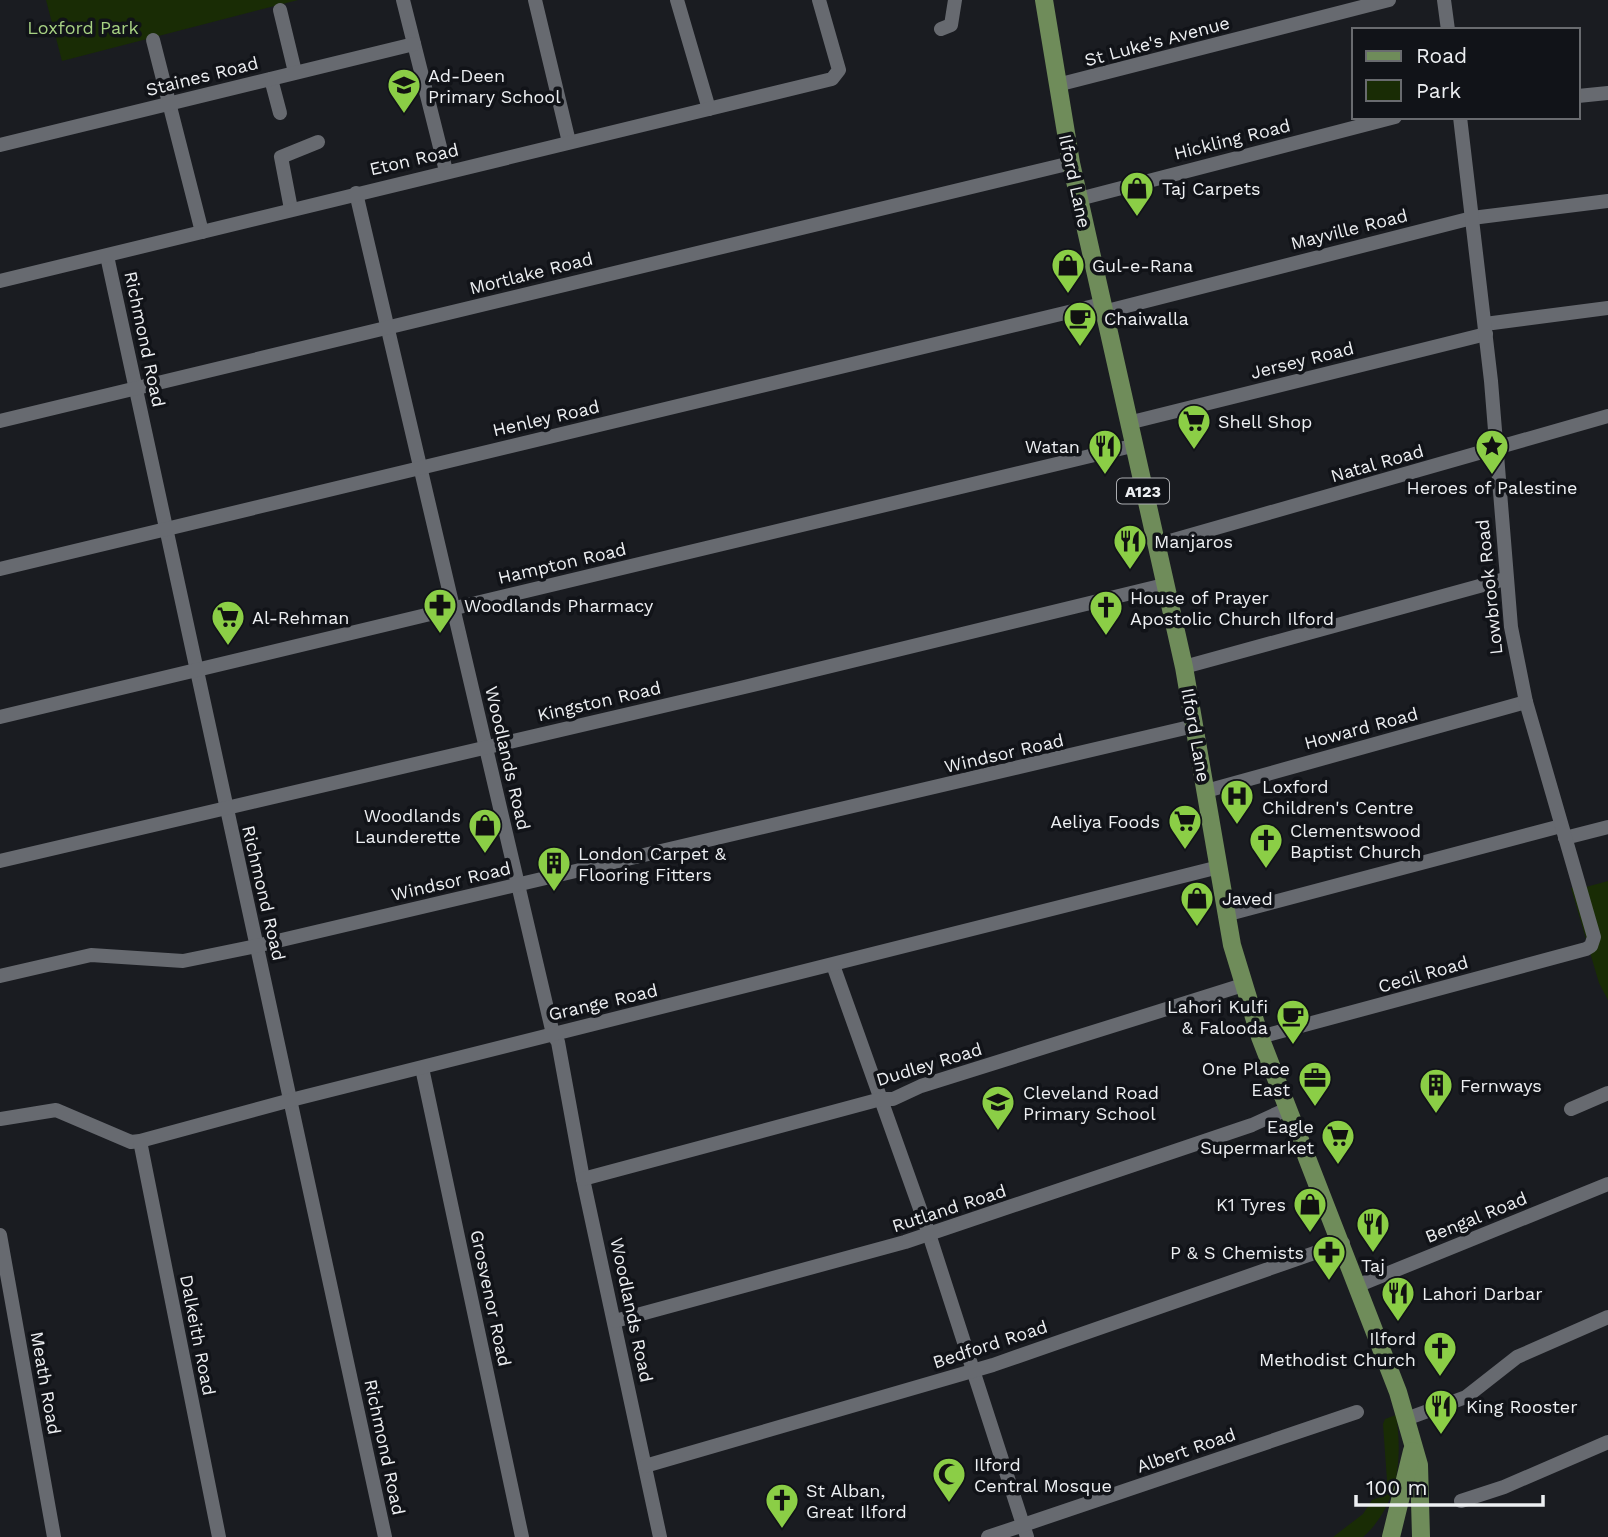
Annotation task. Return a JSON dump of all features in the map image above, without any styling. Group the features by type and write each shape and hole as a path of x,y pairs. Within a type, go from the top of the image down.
{"main road":[{"name":"Ilford Lane","path":"1044,0 1071,163 1132,446 1184,667 1226,915 1243,985 1287,1109 1359,1285 1406,1419 1412,1451 1419,1465 1421,1537"},
{"name":"Ilford Lane","path":"1391,1537 1412,1451"}],"street":[{"path":"403,0 446,171"},
{"path":"535,0 569,142"},
{"path":"677,0 709,109"},
{"name":"Eton Road","path":"0,281 107,257 291,209 837,76 839,70 819,0"},
{"path":"941,29 951,24 956,0"},
{"name":"St Luke's Avenue","path":"1057,85 1389,0"},
{"path":"1444,0 1448,28"},
{"path":"280,10 295,72"},
{"path":"153,40 202,232"},
{"name":"Staines Road","path":"0,145 414,44"},
{"path":"271,79 280,113"},
{"path":"1580,96 1608,93"},
{"name":"Hickling Road","path":"1079,199 1387,119"},
{"name":"Lowbrook Road","path":"1460,119 1485,329 1511,627 1526,702 1594,937 1593,942"},
{"path":"291,209 281,157 318,142"},
{"name":"Mortlake Road","path":"0,422 1071,163"},
{"name":"Woodlands Road","path":"356,193 553,1034 558,1042 583,1179 660,1537"},
{"name":"Mayville Road","path":"1103,308 1472,218 1608,201"},
{"name":"Richmond Road","path":"107,257 385,1537"},
{"name":"Henley Road","path":"0,569 1103,308"},
{"name":"Jersey Road","path":"1128,423 1485,329 1608,308"},
{"name":"Natal Road","path":"1156,545 1607,421"},
{"name":"Hampton Road","path":"0,717 453,607 1054,467 1132,446"},
{"path":"1184,667 1505,579"},
{"name":"Kingston Road","path":"0,861 871,657 1164,585"},
{"name":"Howard Road","path":"1206,791 1526,702"},
{"name":"Windsor Road","path":"0,976 91,955 183,961 256,946 1195,726"},
{"path":"1226,915 1563,832 1608,827"},
{"name":"Grange Road","path":"140,1141 292,1100 1219,867"},
{"name":"Cecil Road","path":"1260,1037 1586,949 1593,942"},
{"path":"833,965 929,1234 971,1371 1026,1532"},
{"name":"Dudley Road","path":"583,1179 893,1099 921,1086 1243,985"},
{"name":"Grosvenor Road","path":"422,1068 522,1537"},
{"path":"1571,1109 1608,1093"},
{"name":"Rutland Road","path":"615,1321 929,1234 1188,1147 1287,1109"},
{"path":"0,1119 56,1110 131,1142 140,1141"},
{"name":"Dalkeith Road","path":"140,1141 219,1537"},
{"name":"Bengal Road","path":"1359,1285 1608,1185"},
{"name":"Meath Road","path":"0,1235 54,1537"},
{"name":"Bedford Road","path":"645,1466 971,1371 1343,1243"},
{"path":"1406,1419 1466,1397 1517,1357 1608,1317"},
{"name":"Albert Road","path":"988,1537 1026,1532 1357,1412"},
{"path":"1461,1501 1516,1483 1608,1443"}],"green space":[{"name":"Loxford Park","path":"46,0 298,0 62,61"},
{"path":"1608,881 1608,1000 1599,983 1571,888 1585,882 1586,887"},
{"path":"1396,1415 1398,1465 1391,1496 1384,1511 1363,1537 1333,1537 1363,1514 1372,1500 1388,1494 1383,1424 1385,1419"}],"place":[{"name":"Ad-Deen Primary School","path":"404,115"},
{"name":"Taj Carpets","path":"1137,218"},
{"name":"Gul-e-Rana","path":"1068,295"},
{"name":"Chaiwalla","path":"1080,348"},
{"name":"Shell Shop","path":"1194,451"},
{"name":"Watan","path":"1105,476"},
{"name":"Heroes of Palestine","path":"1492,476"},
{"name":"Manjaros","path":"1130,571"},
{"name":"Woodlands Pharmacy","path":"440,635"},
{"name":"House of Prayer Apostolic Church Ilford","path":"1106,637"},
{"name":"Al-Rehman","path":"228,647"},
{"name":"Loxford Children's Centre","path":"1237,826"},
{"name":"Aeliya Foods","path":"1185,851"},
{"name":"Woodlands Launderette","path":"485,855"},
{"name":"Clementswood Baptist Church","path":"1266,870"},
{"name":"London Carpet & Flooring Fitters","path":"554,893"},
{"name":"Javed","path":"1197,928"},
{"name":"Lahori Kulfi & Falooda","path":"1293,1046"},
{"name":"One Place East","path":"1315,1108"},
{"name":"Fernways","path":"1436,1115"},
{"name":"Cleveland Road Primary School","path":"998,1132"},
{"name":"Eagle Supermarket","path":"1338,1166"},
{"name":"K1 Tyres","path":"1310,1234"},
{"name":"Taj","path":"1373,1254"},
{"name":"P & S Chemists","path":"1329,1282"},
{"name":"Lahori Darbar","path":"1398,1323"},
{"name":"Ilford Methodist Church","path":"1440,1378"},
{"name":"King Rooster","path":"1441,1436"},
{"name":"Ilford Central Mosque","path":"949,1504"},
{"name":"St Alban, Great Ilford","path":"782,1530"}]}
